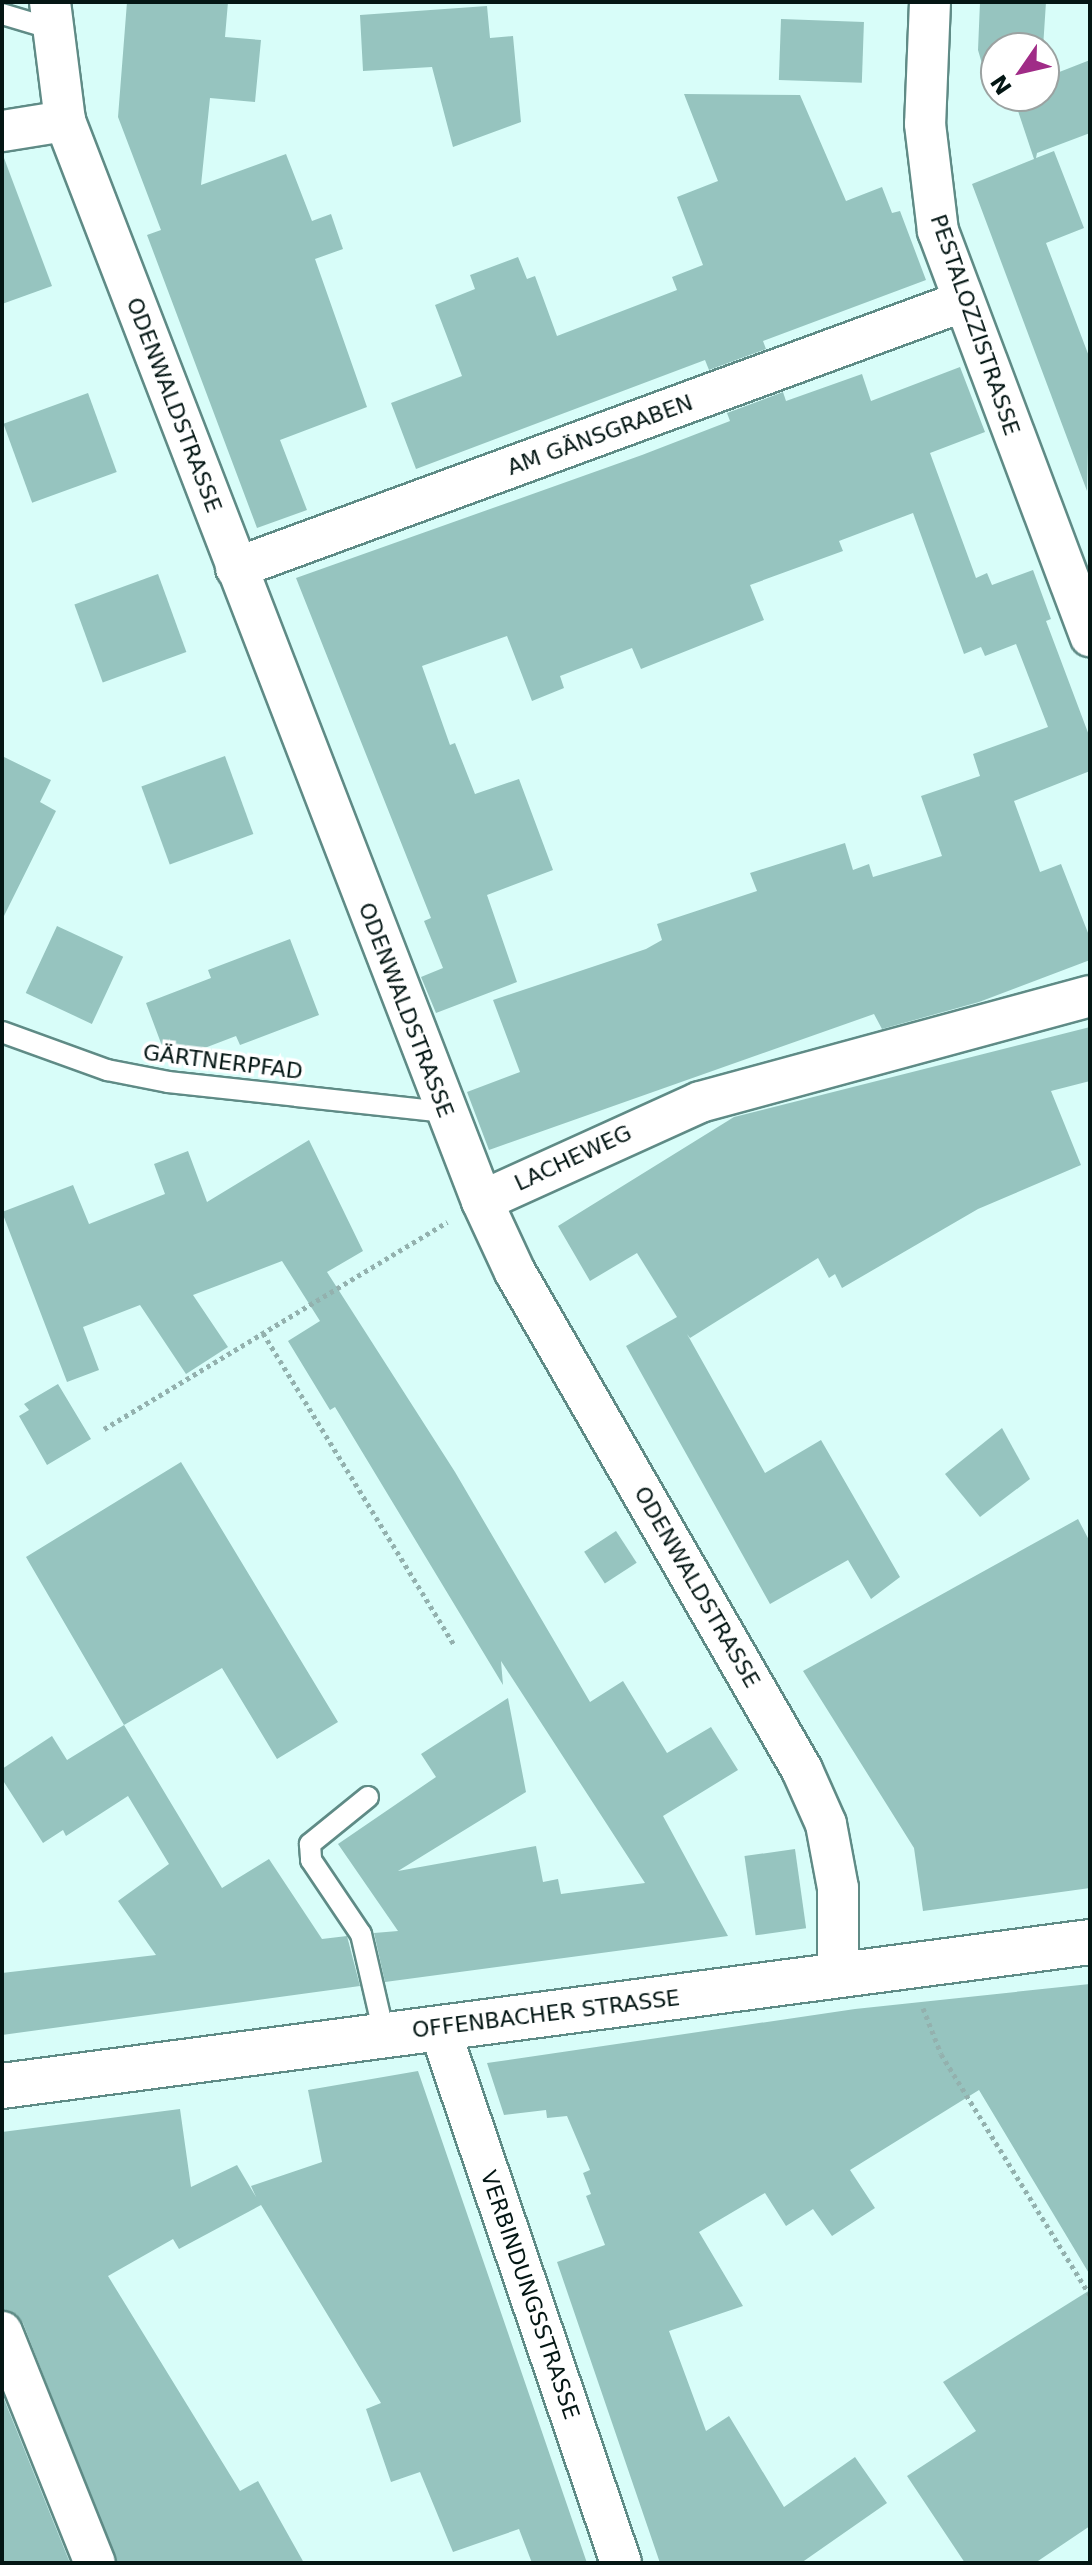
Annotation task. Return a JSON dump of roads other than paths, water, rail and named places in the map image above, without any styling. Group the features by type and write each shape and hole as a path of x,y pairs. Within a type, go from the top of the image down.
{"street":[{"name":"PESTALOZZISTRASSE","path":"930,2 929,181 938,231 1090,636"},
{"name":"ODENWALDSTRASSE","path":"50,15 65,121 445,1112 482,1201 515,1272 802,1770 835,1854 838,1977"},
{"path":"2,131 65,121"},
{"name":"AM GÄNSGRABEN","path":"236,568 964,301"},
{"name":"LACHEWEG","path":"482,1201 700,1102 1090,996"},
{"name":"OFFENBACHER STRASSE","path":"2,2086 1090,1942"},
{"name":"VERBINDUNGSSTRASSE","path":"439,2027 621,2563"},
{"path":"2,2332 95,2563"}],"lane":[{"path":"2,14 50,15"},
{"name":"GÄRTNERPFAD","path":"2,1032 92,1065 168,1082 445,1112"},
{"path":"368,1797 310,1844 311,1860 361,1934 384,2034"}]}
